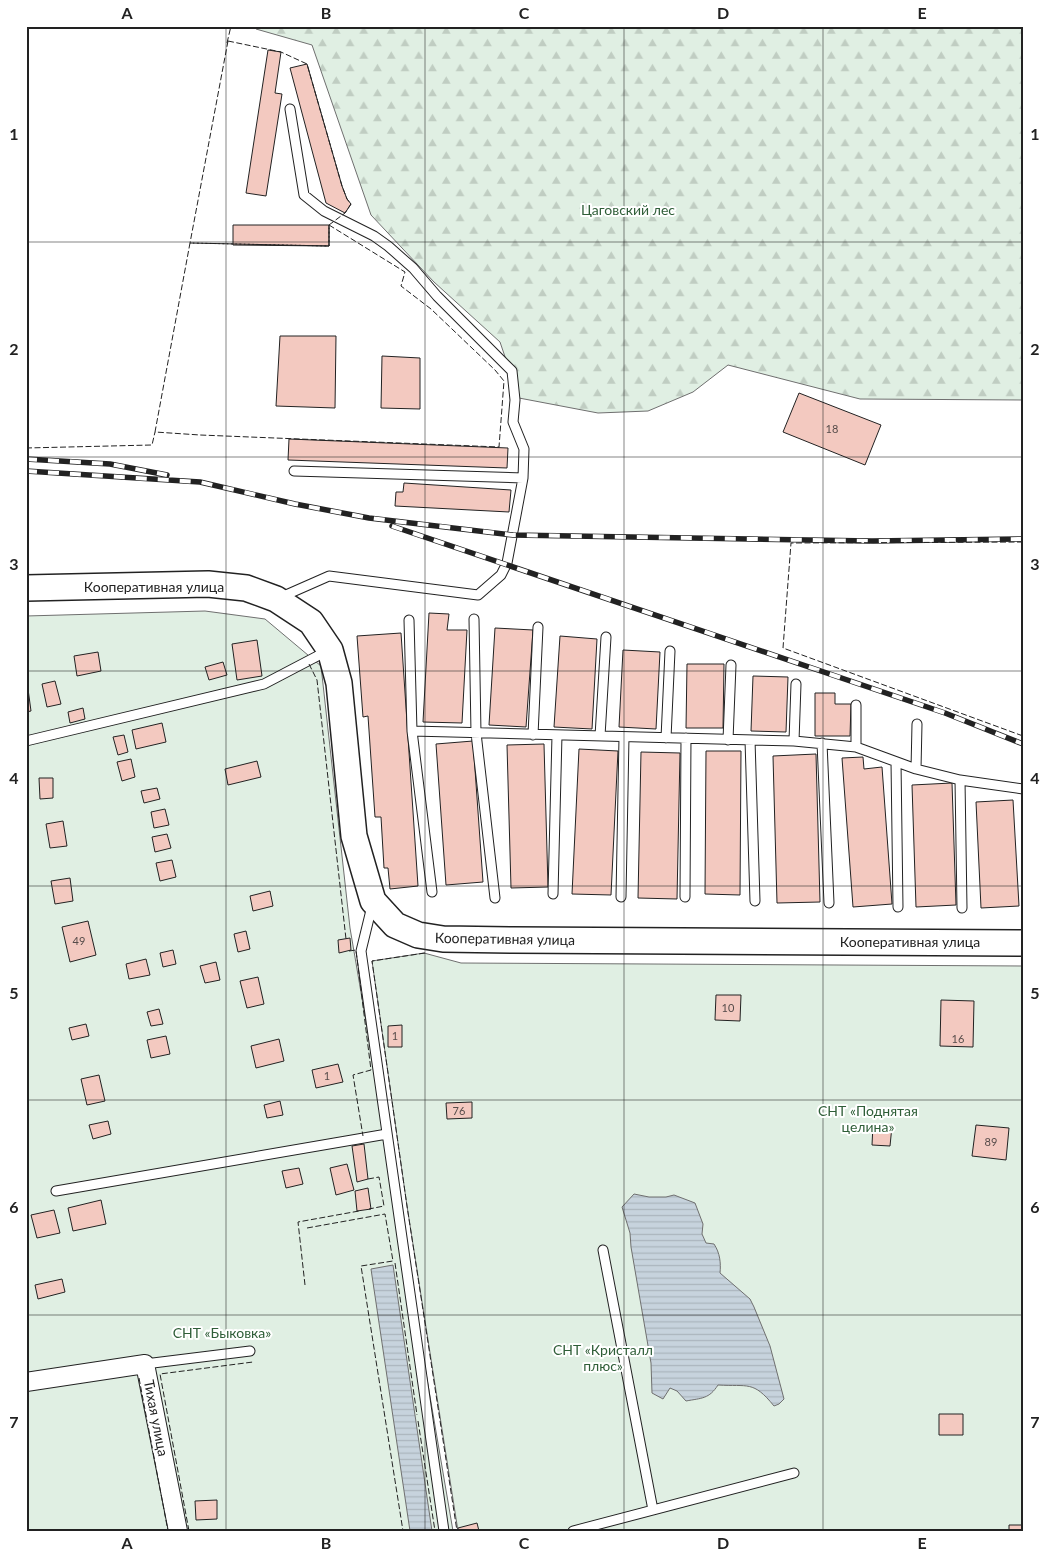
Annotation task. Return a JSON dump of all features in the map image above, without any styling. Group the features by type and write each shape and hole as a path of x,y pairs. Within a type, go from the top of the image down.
{"main road":[{"name":"Кооперативная улица","path":"26,588 208,584 246,588 276,599 311,622 330,650 339,682 354,836 373,901 395,925 418,935 443,939 1023,943"}],"street":[{"name":"Тихая улица","path":"26,1382 145,1364 178,1531"}],"lane":[{"path":"276,599 328,576 478,595 500,575 507,563 523,478 524,449 513,422 515,400 512,371 436,296 414,268 388,246 374,236 324,210 304,195 290,108"},
{"path":"294,471 523,478"},
{"path":"474,619 476,733 495,898"},
{"path":"409,620 412,731 432,892"},
{"path":"533,734 538,627"},
{"path":"600,736 606,637"},
{"path":"26,741 264,684 330,650"},
{"path":"666,738 670,651"},
{"path":"728,740 731,665"},
{"path":"794,741 796,684"},
{"path":"856,705 856,747"},
{"path":"916,769 917,724"},
{"path":"412,731 794,741 856,747 916,769 960,780 1023,790"},
{"path":"553,894 557,735"},
{"path":"621,897 624,737"},
{"path":"685,897 686,738"},
{"path":"750,740 754,901"},
{"path":"822,744 829,903"},
{"path":"896,762 898,907"},
{"path":"960,780 962,908"},
{"path":"373,901 362,952 444,1531"},
{"path":"56,1191 387,1134"},
{"path":"603,1250 653,1510"},
{"path":"145,1364 250,1351"},
{"path":"573,1531 794,1473"}],"green space":[{"name":"Цаговский лес","path":"257,26 1023,26 1023,400 860,399 728,365 693,392 648,411 598,413 519,398 500,342 434,282 371,215 312,45 256,29"},
{"name":"СНТ «Быковка»","path":"205,611 265,619 321,666 350,928 453,1531 26,1531 26,616"},
{"name":"СНТ «Поднятая целина»","path":"424,953 461,963 1023,966 1023,1531 458,1531 407,1206 372,961"}],"shaded area":[{"path":"634,1194 649,1197 674,1195 695,1203 703,1224 702,1234 706,1243 714,1244 718,1251 720,1273 750,1299 754,1307 770,1346 784,1399 779,1404 774,1406 761,1392 749,1386 718,1385 708,1395 686,1401 677,1391 670,1388 663,1399 652,1393 651,1363 630,1233 622,1207"},
{"path":"393,1265 432,1531 410,1531 371,1269"}],"building":[{"path":"268,50 281,52 275,93 282,94 266,196 246,193"},
{"path":"307,64 342,186 351,204 345,213 326,203 290,68"},
{"path":"233,225 329,225 329,246 233,245"},
{"path":"280,336 336,336 335,408 276,406"},
{"path":"382,356 420,358 420,409 381,408"},
{"path":"799,393 881,425 865,465 783,432"},
{"path":"289,439 508,448 507,468 288,460"},
{"path":"404,483 511,490 509,512 395,506 396,492 403,492"},
{"path":"429,613 449,614 447,630 467,630 462,723 423,722"},
{"path":"495,628 533,630 526,727 489,725"},
{"path":"401,633 418,886 390,889 388,868 384,868 381,817 375,817 368,716 363,717 357,636"},
{"path":"560,636 597,639 592,729 554,727"},
{"path":"257,640 262,676 237,680 232,644"},
{"path":"623,650 660,652 656,729 619,727"},
{"path":"98,652 101,671 77,676 74,656"},
{"path":"223,662 227,675 209,680 205,667"},
{"path":"687,664 724,664 723,728 686,728"},
{"path":"753,676 788,677 786,732 751,731"},
{"path":"55,681 61,704 47,707 42,684"},
{"path":"26,689 28,689 31,711 26,712"},
{"path":"815,693 835,693 835,704 851,704 850,736 815,736"},
{"path":"83,708 85,719 70,723 68,712"},
{"path":"162,723 166,742 136,749 132,730"},
{"path":"124,735 128,752 118,755 113,737"},
{"path":"473,741 483,882 446,885 436,744"},
{"path":"544,744 548,887 511,888 507,745"},
{"path":"579,749 618,751 611,895 572,894"},
{"path":"706,751 741,751 740,895 705,894"},
{"path":"641,752 680,753 677,899 638,898"},
{"path":"816,754 820,902 777,903 773,756"},
{"path":"863,757 864,769 882,767 892,904 853,907 842,758"},
{"path":"131,759 135,777 122,781 117,762"},
{"path":"257,761 261,777 228,785 225,769"},
{"path":"39,778 53,778 53,798 40,799"},
{"path":"952,783 956,905 916,907 912,785"},
{"path":"157,788 160,799 144,803 141,791"},
{"path":"1013,800 1019,906 981,908 976,802"},
{"path":"165,809 169,825 154,828 151,812"},
{"path":"63,821 67,846 50,848 46,824"},
{"path":"167,834 171,848 155,852 152,837"},
{"path":"172,860 176,877 160,881 156,863"},
{"path":"70,878 73,901 55,904 51,881"},
{"path":"270,891 273,906 253,911 250,896"},
{"path":"88,921 96,955 70,962 62,927"},
{"path":"246,931 250,949 238,952 234,934"},
{"path":"350,938 351,950 339,953 338,940"},
{"path":"173,950 176,964 163,967 160,953"},
{"path":"146,959 150,975 129,979 126,964"},
{"path":"216,962 220,980 205,983 200,966"},
{"path":"258,977 264,1004 247,1008 240,981"},
{"path":"716,995 741,995 740,1021 715,1020"},
{"path":"941,1000 974,1001 973,1047 940,1046"},
{"path":"159,1009 163,1024 151,1026 147,1012"},
{"path":"86,1024 89,1036 72,1040 69,1028"},
{"path":"402,1025 402,1047 388,1047 388,1026"},
{"path":"166,1036 170,1054 151,1058 147,1040"},
{"path":"279,1039 284,1061 256,1068 251,1046"},
{"path":"338,1064 343,1082 316,1088 312,1070"},
{"path":"99,1075 105,1101 87,1105 81,1079"},
{"path":"280,1101 283,1115 267,1118 264,1105"},
{"path":"472,1102 472,1118 447,1119 446,1103"},
{"path":"108,1121 111,1134 93,1139 89,1125"},
{"path":"873,1125 892,1126 890,1146 872,1145"},
{"path":"976,1125 1009,1128 1006,1160 972,1156"},
{"path":"364,1144 368,1179 357,1182 352,1146"},
{"path":"347,1164 354,1190 336,1195 330,1168"},
{"path":"299,1168 303,1184 286,1188 282,1171"},
{"path":"368,1188 371,1209 357,1211 355,1191"},
{"path":"101,1200 106,1224 73,1231 68,1208"},
{"path":"54,1210 60,1233 37,1238 31,1215"},
{"path":"62,1279 65,1292 38,1299 35,1285"},
{"path":"939,1414 963,1414 963,1435 939,1435"},
{"path":"217,1500 217,1519 196,1520 195,1501"},
{"path":"477,1523 479,1531 458,1531 458,1528"},
{"path":"1009,1525 1023,1525 1023,1531 1009,1531"}],"railway":[{"path":"26,459 110,464 167,475"},
{"path":"26,471 200,482 295,504 369,518 513,535 872,541 1023,539"},
{"path":"392,526 945,713 1023,744"}],"fence":[{"path":"227,43 231,26"},
{"path":"228,41 281,52 307,64 342,186 351,204 345,213 329,225 329,246 190,243 228,41"},
{"path":"329,225 405,272 401,286 431,309 495,370 504,381 499,447 155,432 190,243 329,246 329,225"},
{"path":"26,448 152,445 155,432"},
{"path":"1023,542 791,543 783,648 1023,736"},
{"path":"309,664 317,680 346,939"},
{"path":"349,951 356,950 371,1070 353,1075 363,1136"},
{"path":"425,953 372,961 407,1206 457,1531"},
{"path":"368,1179 379,1177 384,1206 369,1209"},
{"path":"305,1285 298,1222 359,1211"},
{"path":"307,1228 385,1214 393,1261 361,1266 403,1531"},
{"path":"395,1263 417,1415"},
{"path":"189,1531 160,1374 253,1362"},
{"path":"139,1378 168,1531"},
{"path":"418,1421 435,1531"}],"park label":[{"name":"СНТ «Кристалл плюс»","path":"603,1358"}]}
